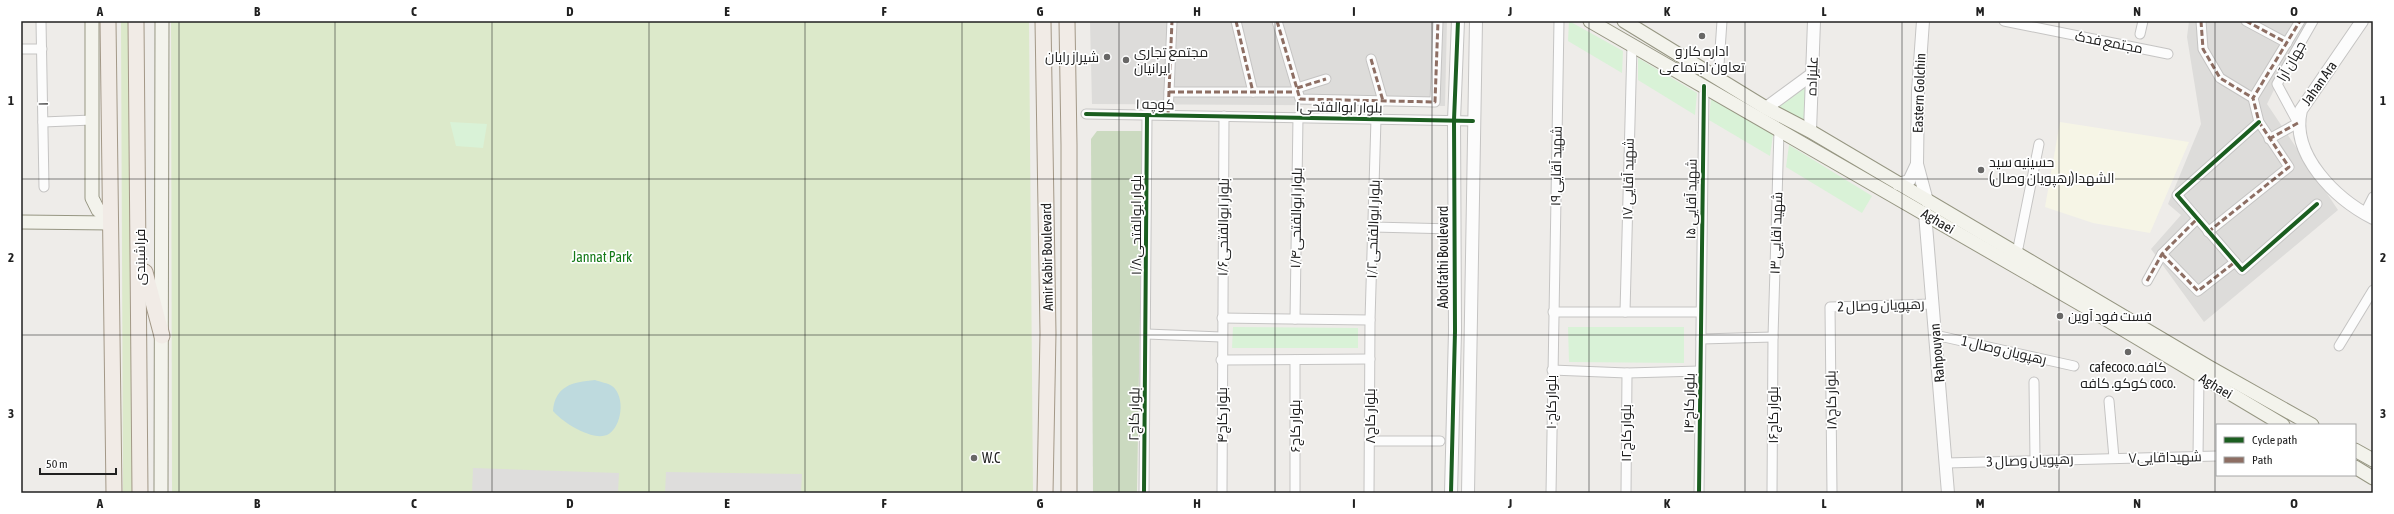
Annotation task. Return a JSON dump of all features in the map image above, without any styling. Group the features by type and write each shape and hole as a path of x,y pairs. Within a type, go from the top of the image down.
{"main road":[{"path":"92,21 92,198 98,210 111,223"},
{"name":"فراشبندی","path":"108,21 114,493"},
{"name":"فراشبندی","path":"136,21 140,252 140,493"},
{"name":"فراشبندی","path":"161,493 162,21"},
{"name":"Amir Kabir Boulevard","path":"1044,21 1048,333 1045,493"},
{"name":"Amir Kabir Boulevard","path":"1066,21 1069,145 1069,493"},
{"name":"Aghaei","path":"1590,21 1779,130 2017,253 2125,324 2198,375 2281,424"},
{"name":"Aghaei","path":"1628,22 1766,108 1810,131 1898,184 1926,207 2125,324 2310,424"},
{"path":"1046,144 1069,145"},
{"path":"21,222 111,223"},
{"path":"140,252 162,336"},
{"path":"2356,451 2373,460"},
{"path":"2356,468 2373,478"}],"street":[{"name":"۱","path":"41,21 44,186"},
{"path":"1168,115 1172,21"},
{"path":"1236,21 1253,92"},
{"path":"1277,21 1295,90 1300,99 1436,102 1438,21"},
{"name":"Abolfathi Boulevard","path":"1451,493 1455,331 1454,120 1458,21"},
{"name":"Abolfathi Boulevard","path":"1468,493 1472,333 1473,121 1476,21"},
{"name":"شهید آقایی ۱۹","path":"1553,312 1559,21"},
{"path":"1718,78 1722,21"},
{"name":"علیزاده","path":"1810,131 1814,21"},
{"name":"Eastern Golchin","path":"1917,164 1918,92 1923,21"},
{"name":"مجتمع فدک","path":"2004,21 2168,54"},
{"path":"2140,34 2143,21"},
{"path":"2201,21 2203,49 2220,78 2253,98 2259,122 2289,167 2208,232"},
{"path":"2246,21 2287,42"},
{"path":"2253,98 2300,21"},
{"name":"جهان آرا","path":"2298,123 2277,84 2313,21"},
{"name":"Jahan Ara","path":"2362,21 2301,110 2298,123 2300,136 2323,177 2335,192 2369,216"},
{"name":"شهید آقایی ۱۷","path":"1625,312 1632,45"},
{"path":"21,49 42,48"},
{"path":"1370,59 1383,100"},
{"path":"1766,108 1811,75"},
{"path":"1169,92 1253,92 1295,90 1326,79"},
{"name":"شهید آقایی ۱۵","path":"1700,312 1704,86"},
{"name":"کوچه ۱","path":"1086,114 1224,116"},
{"name":"بلوار ابوالفتحی۱/۸","path":"1147,115 1147,334"},
{"name":"بلوار ابوالفتحی۱","path":"1224,116 1473,121"},
{"name":"بلوار ابوالفتحی۱/۶","path":"1221,337 1224,116"},
{"name":"بلوار ابوالفتحی۱/۴","path":"1295,319 1298,117"},
{"name":"بلوار ابوالفتحی۱/۲","path":"1370,340 1376,119"},
{"path":"43,122 92,120"},
{"path":"2259,122 2177,195 2242,270 2317,204"},
{"path":"2269,139 2298,123"},
{"name":"شهید اقایی ۱۳","path":"1773,337 1779,130"},
{"path":"2017,253 2039,144"},
{"path":"1898,184 1909,181 1917,164"},
{"name":"Rahpouyan","path":"1917,164 1926,207 1932,304 1948,493"},
{"path":"2369,216 2373,197"},
{"path":"2147,281 2162,254 2198,219"},
{"path":"1373,227 1454,229"},
{"path":"2162,254 2198,291 2235,262"},
{"path":"2339,346 2373,290"},
{"name":"2 رهپویان وصال","path":"1830,307 1932,304"},
{"name":"بلوار کاج۱۸","path":"1830,307 1832,493"},
{"path":"1553,312 1700,312"},
{"name":"بلوار کاج۱۰","path":"1551,493 1553,312"},
{"name":"بلوار کاج۱۴","path":"1699,493 1700,312"},
{"path":"1222,318 1370,320"},
{"path":"1455,331 1472,333"},
{"path":"1147,334 1221,337"},
{"name":"بلوار کاج۲","path":"1144,493 1147,334"},
{"name":"1 رهپویان وصال","path":"1935,335 2074,366"},
{"name":"بلوار کاج۴","path":"1221,337 1222,493"},
{"path":"1701,339 1773,337"},
{"name":"بلوار کاج۱۶","path":"1772,493 1773,337"},
{"name":"بلوار کاج۸","path":"1369,493 1370,340"},
{"path":"1221,360 1370,359"},
{"name":"بلوار کاج۶","path":"1295,360 1295,493"},
{"path":"1552,370 1627,373 1700,371"},
{"name":"بلوار کاج۱۲","path":"1626,493 1627,373"},
{"path":"2198,375 2198,457"},
{"path":"2034,382 2035,460"},
{"path":"2109,401 2114,458"},
{"path":"1370,441 1440,441"},
{"name":"شهیداقایی۷","path":"2114,458 2216,456"},
{"name":"3 رهپویان وصال","path":"1946,463 2114,458"}],"shaded area":[{"path":"1090,21 1447,21 1445,106 1092,104"},
{"path":"2189,21 2308,21 2267,104 2338,210 2204,322 2151,249 2181,215 2168,204 2201,124 2187,37"},
{"path":"2060,122 2189,142 2150,233 2093,223 2045,207"},
{"path":"473,468 619,473 618,493 472,493"},
{"path":"666,472 802,474 801,493 665,493"}],"green space":[{"path":"121,21 129,21 133,301 132,493 123,493"},
{"name":"Jannat Park","path":"171,21 1029,21 1033,493 172,493"},
{"path":"1569,21 1623,51 1622,73 1568,41"},
{"path":"1638,58 1697,93 1695,115 1638,80"},
{"path":"1806,84 1804,122 1776,107"},
{"path":"1711,99 1773,135 1770,156 1709,120"},
{"path":"450,122 487,124 483,148 456,146"},
{"path":"1097,131 1143,131 1137,493 1093,493 1091,139"},
{"path":"1789,145 1872,196 1862,213 1786,167"},
{"path":"1233,327 1358,328 1358,348 1232,348"},
{"path":"1568,327 1684,327 1684,363 1569,362"}],"water":[{"path":"595,380 612,386 619,397 621,404 619,419 616,426 607,435 601,436 586,433 570,425 553,411 557,396 566,387 579,382"}],"marked path":[{"path":"1168,115 1172,21"},
{"path":"1236,21 1253,92"},
{"path":"1277,21 1300,99 1435,102 1438,21"},
{"path":"2201,21 2203,49 2220,78 2253,98"},
{"path":"2246,21 2287,43"},
{"path":"2208,232 2289,167 2259,122 2253,98 2300,21"},
{"path":"1371,59 1383,101"},
{"path":"1297,88 1326,79"},
{"path":"1169,92 1293,92"},
{"path":"2269,139 2298,123"},
{"path":"2147,281 2162,254 2197,219"},
{"path":"2162,254 2198,291 2235,262"}],"cycle path":[{"path":"1451,493 1455,331 1454,120 1458,21"},
{"path":"1699,493 1704,86"},
{"path":"1086,114 1473,121"},
{"path":"1144,493 1147,115"},
{"path":"2259,122 2177,195 2242,270 2317,204"}],"place":[{"name":"اداره کار و تعاون اجتماعی","path":"1702,36"},
{"name":"شیراز رایان","path":"1107,57"},
{"name":"مجتمع تجاری ایرانیان","path":"1126,60"},
{"name":"حسینیه سید الشهدا(رهپویان وصال)","path":"1981,170"},
{"name":"فست فود آوین","path":"2060,316"},
{"name":"cafecoco.کافه کوکو. کافه coco.","path":"2128,352"},
{"name":"W.C","path":"974,458"}]}
